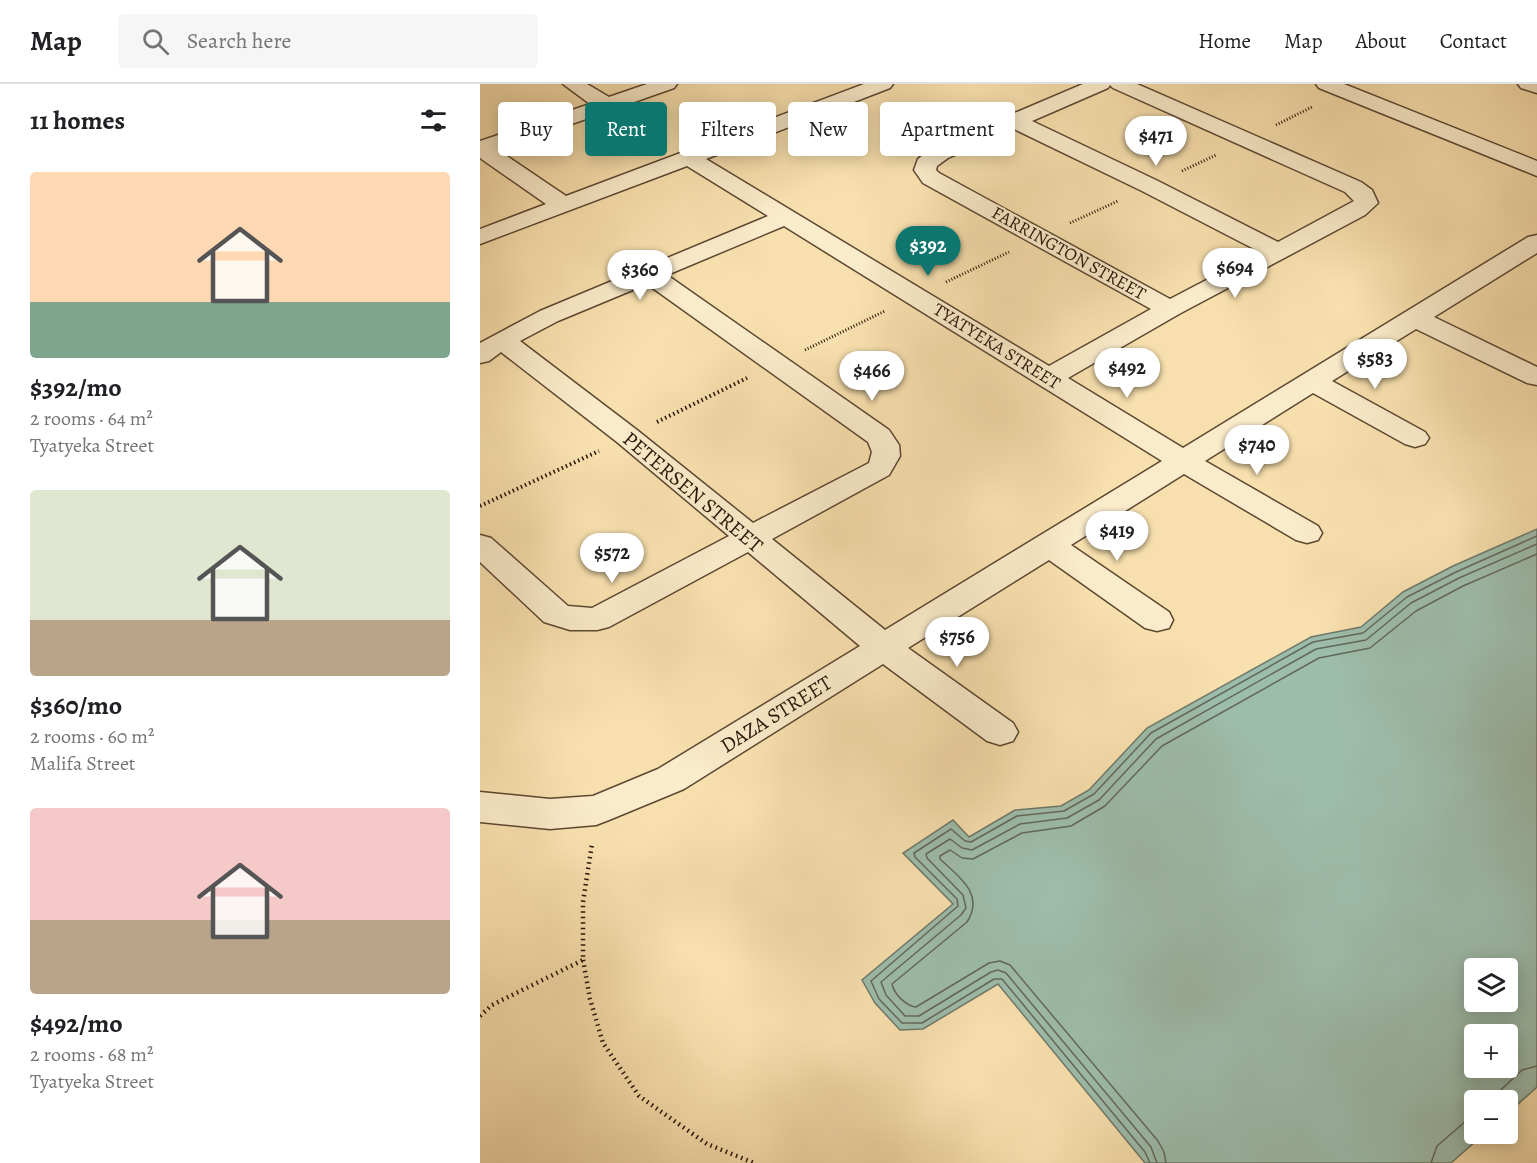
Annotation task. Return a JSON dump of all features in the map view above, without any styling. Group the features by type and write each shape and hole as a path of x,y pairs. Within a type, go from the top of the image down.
{"street":[{"path":"573,84 602,102"},
{"path":"616,102 667,84"},
{"path":"480,237 883,84"},
{"name":"FARRINGTON STREET","path":"1015,121 1101,84"},
{"path":"1047,378 1170,309 1357,210 1366,203 1364,195 1345,183 1120,84"},
{"path":"1528,84 1537,87"},
{"path":"1342,86 1537,169"},
{"path":"480,148 585,112"},
{"path":"1015,121 1150,186 1279,252"},
{"path":"480,148 563,206"},
{"name":"FARRINGTON STREET","path":"936,156 926,164 926,170 931,178 1170,309"},
{"name":"TYATYEKA STREET","path":"689,158 1047,378 1307,532"},
{"path":"491,348 549,316 785,217"},
{"name":"DAZA STREET","path":"480,807 550,814 596,810 671,779 1415,318 1530,254"},
{"path":"480,545 556,614 570,620 597,619 879,469 885,461 887,453 879,436 649,274"},
{"path":"1415,318 1537,377"},
{"name":"PETERSEN STREET","path":"491,348 627,436 883,647 1000,732"},
{"path":"1313,381 1415,438"},
{"path":"1049,545 1157,620"}],"path":[{"path":"480,506 1040,237 1248,140 1342,86"},
{"path":"596,810 584,902 583,960 590,999 603,1043 639,1096 707,1144 754,1163"},
{"path":"480,1016 492,1005 583,960"}],"water":[{"path":"1537,529 1537,1087 1518,1104 1518,1090 1464,1090 1464,1144 1473,1144 1451,1163 1145,1163 998,984 923,1029 900,1030 875,1003 862,980 953,904 903,853 953,820 969,837 1015,810 1061,806 1089,790 1147,728 1311,637 1361,627 1403,592 1453,566"}]}
